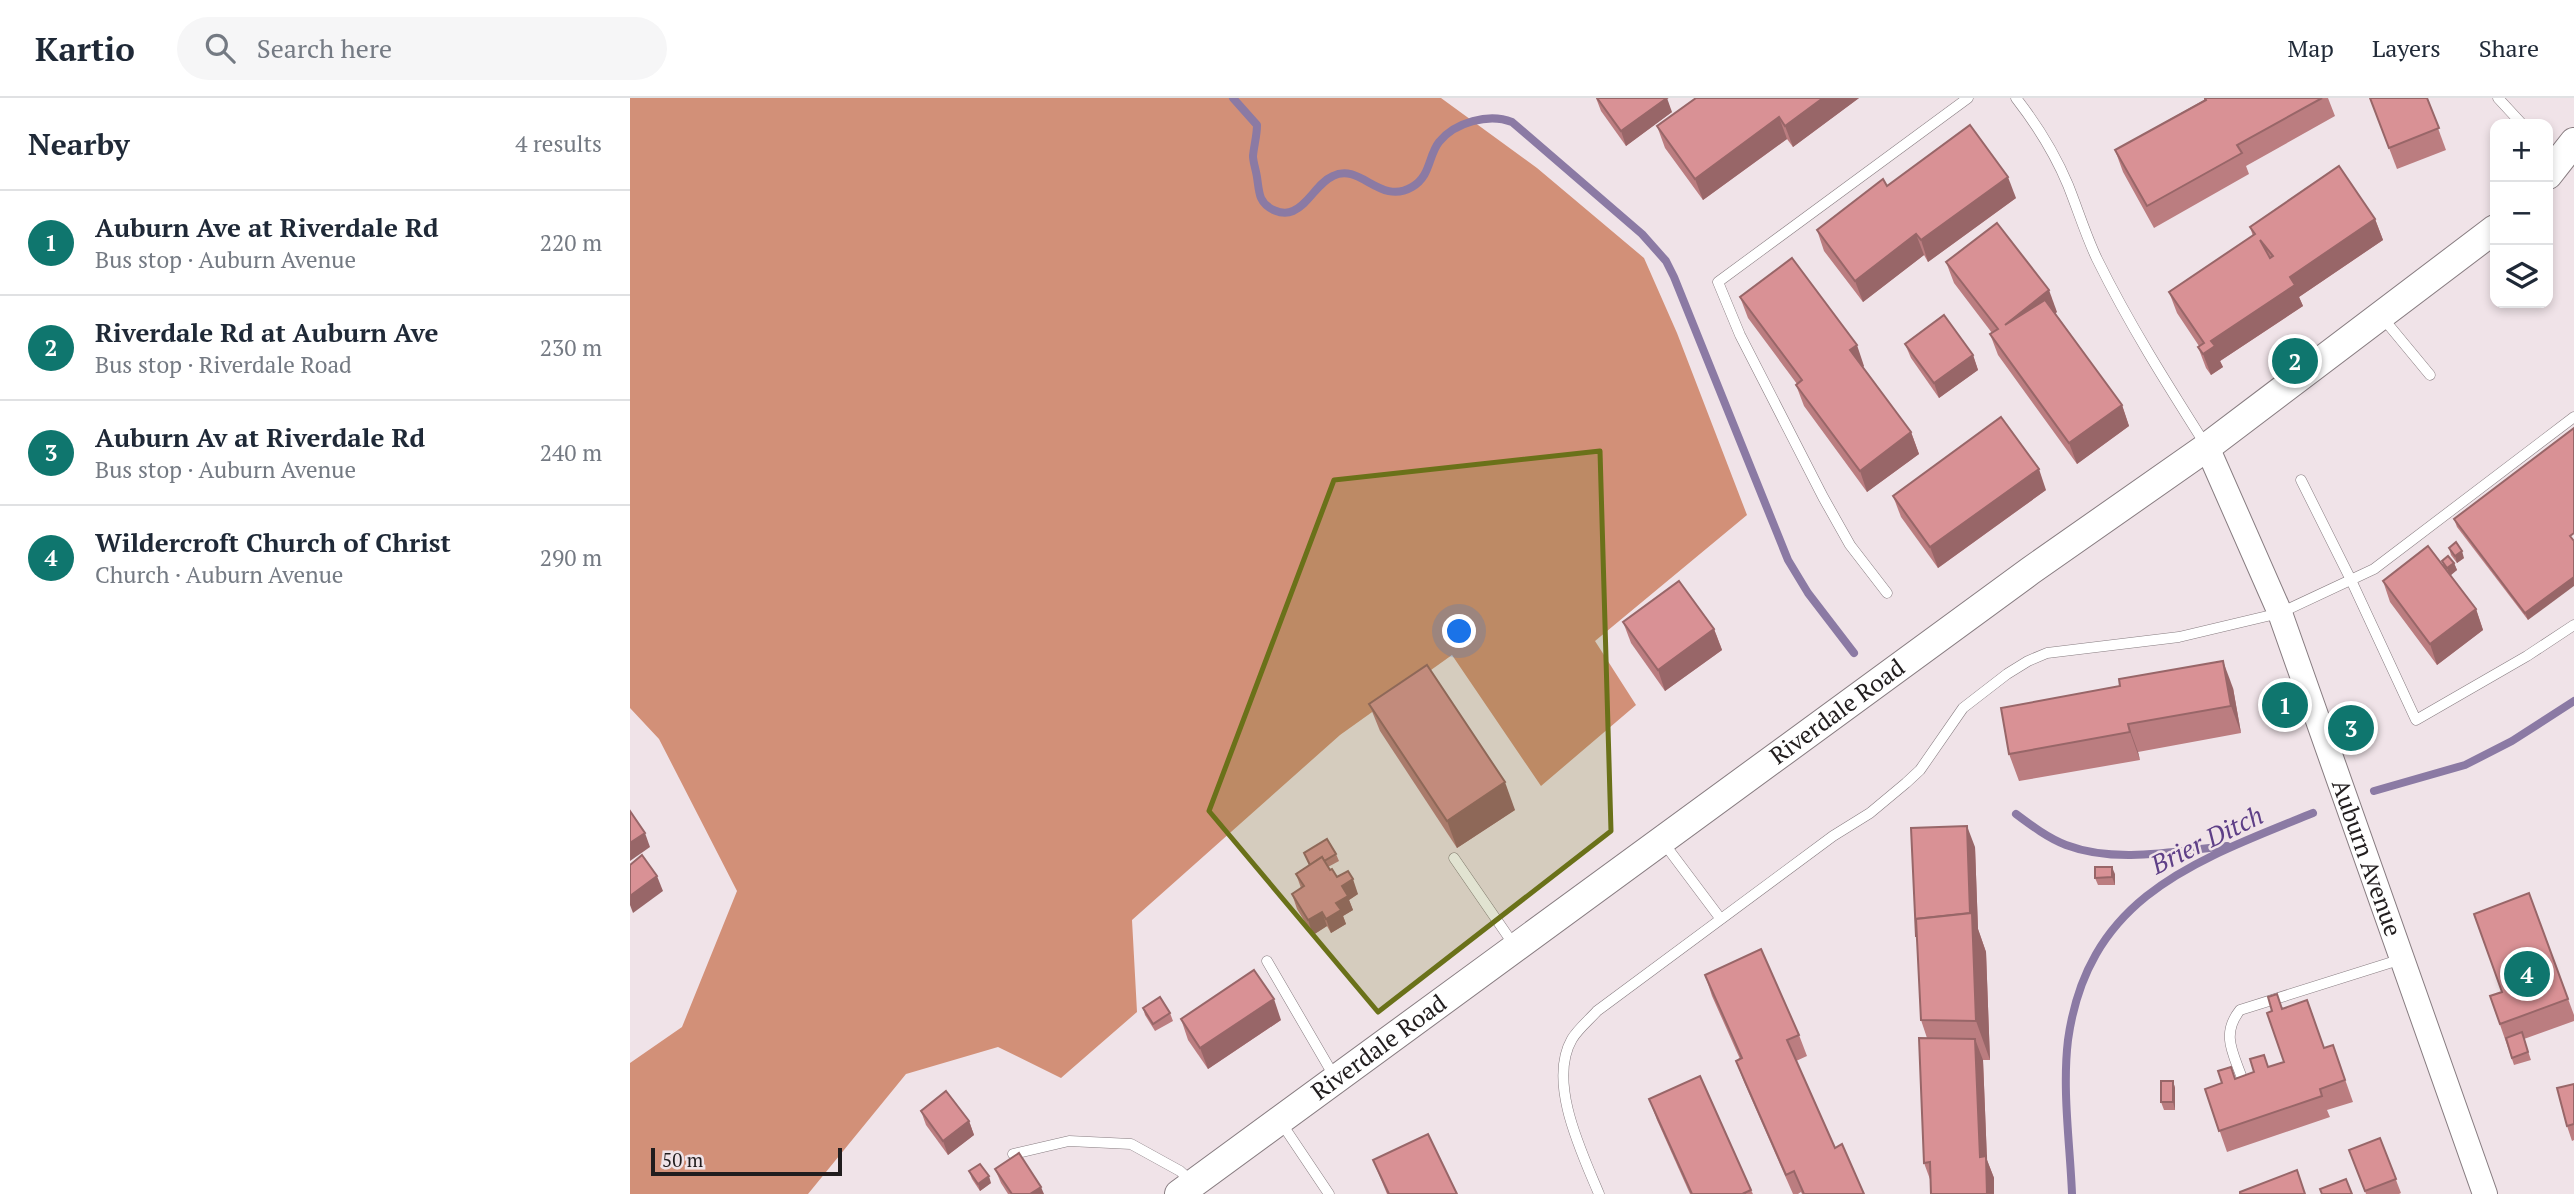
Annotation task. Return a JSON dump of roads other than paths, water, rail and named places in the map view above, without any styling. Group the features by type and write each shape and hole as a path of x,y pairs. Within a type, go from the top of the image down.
{"main road":[{"name":"Riverdale Road","path":"1186,1189 2029,571 2207,447 2490,233"}],"street":[{"name":"Auburn Avenue","path":"2207,447 2280,613 2485,1194"}],"lane":[{"path":"1886,593 1850,545 1823,497 1745,346 1717,282 1968,98"},
{"path":"2016,98 2048,143 2067,182 2096,257 2123,309 2207,447"},
{"path":"2498,98 2517,119"},
{"path":"2382,317 2430,375"},
{"path":"1599,1194 1576,1138 1563,1088 1566,1056 1572,1039 1597,1011 1833,836 1870,813 1906,783 1920,770 1963,708 2007,674 2048,653 2179,637 2280,613 2351,580 2374,569 2574,417"},
{"path":"2301,480 2416,720 2527,656 2574,625"},
{"path":"1663,841 1720,918"},
{"path":"1454,858 1516,949"},
{"path":"2243,1081 2228,1039 2231,1022 2240,1010 2403,959"},
{"path":"1267,961 1336,1080"},
{"path":"1279,1121 1329,1194"},
{"path":"1013,1154 1069,1141 1131,1144 1180,1171 1186,1189"}],"waterway":[{"path":"1233,98 1257,125 1253,156 1261,198 1267,205 1284,213 1299,208 1327,179 1343,173 1352,174 1390,191 1412,187 1423,177 1439,142 1454,129 1473,121 1503,119 1512,122 1642,234 1666,261 1674,277 1788,560 1808,593 1854,653"},
{"name":"Brier Ditch","path":"2374,791 2465,765 2512,741 2574,701"},
{"name":"Brier Ditch","path":"2072,1194 2066,1098 2068,1040 2079,991 2098,951 2123,918 2154,890 2228,848 2313,813"},
{"path":"2016,814 2059,842 2085,851 2146,855 2227,846"}],"place":[{"name":"Riverdale Rd at Auburn Ave","path":"2295,361"},
{"name":"Auburn Ave at Riverdale Rd","path":"2285,705"},
{"name":"Auburn Av at Riverdale Rd","path":"2351,728"},
{"name":"Wildercroft Church of Christ","path":"2527,974"}]}
